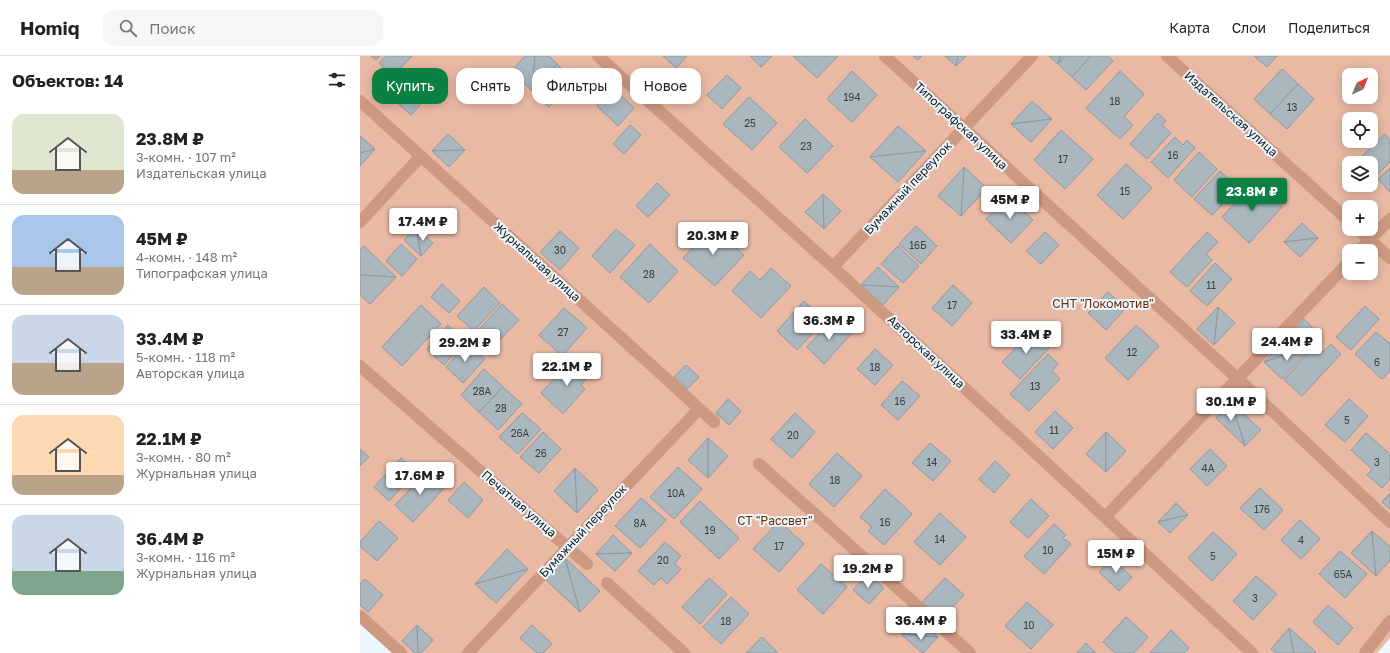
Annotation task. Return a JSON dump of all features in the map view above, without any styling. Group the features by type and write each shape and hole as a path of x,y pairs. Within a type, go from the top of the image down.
{"street":[{"name":"Авторская улица","path":"598,56 833,267 1252,653"},
{"name":"Типографская улица","path":"885,56 1237,378 1390,522"},
{"name":"Бумажный переулок","path":"833,267 1032,56"},
{"name":"Издательская улица","path":"1167,56 1342,215"},
{"name":"Журнальная улица","path":"360,100 714,422"},
{"path":"360,222 421,156"},
{"path":"1366,244 1390,219"},
{"path":"1366,236 1390,258"},
{"path":"1105,517 1342,269"},
{"name":"Печатная улица","path":"360,366 587,564"},
{"name":"Бумажный переулок","path":"468,653 699,409"},
{"path":"759,464 969,652"},
{"path":"607,583 684,653"},
{"path":"360,616 401,653"},
{"path":"1365,653 1373,648 1390,621"}],"green space":[{"path":"360,56 1390,56 1390,638 1377,653 395,653 360,622"}],"building":[{"path":"371,56 380,56 376,60"},
{"path":"386,56 412,56 401,68 384,68 379,63"},
{"path":"525,56 535,56 534,68 532,68 532,91 524,83 524,68 514,68"},
{"path":"535,56 549,56 557,64 553,68 534,68"},
{"path":"663,56 687,56 676,68"},
{"path":"750,56 772,56 761,67"},
{"path":"793,56 838,56 817,78"},
{"path":"913,56 922,56 918,60"},
{"path":"945,56 958,56 956,66"},
{"path":"958,56 966,56 956,66"},
{"path":"1049,56 1060,56 1058,64"},
{"path":"1060,56 1065,56 1058,64"},
{"path":"1065,56 1091,56 1072,77 1058,64"},
{"path":"1091,56 1108,56 1113,61 1086,90 1072,77"},
{"path":"1254,56 1277,56 1267,67"},
{"path":"557,64 561,68 553,68"},
{"path":"1282,69 1298,84 1270,114 1254,99"},
{"path":"852,71 877,95 852,122 827,99"},
{"path":"1120,71 1144,94 1124,117 1133,125 1120,139 1086,108"},
{"path":"727,75 741,88 722,109 707,95"},
{"path":"1298,84 1314,99 1287,129 1270,114"},
{"path":"622,97 634,108 618,126 597,106 599,104 622,104"},
{"path":"749,97 777,123 752,150 723,124"},
{"path":"1032,101 1052,119 1011,124"},
{"path":"399,104 421,104 411,115"},
{"path":"1158,113 1166,121 1162,125 1171,133 1147,159 1130,144"},
{"path":"805,119 833,146 807,173 779,147"},
{"path":"1052,119 1031,142 1011,124"},
{"path":"630,125 641,135 624,154 613,144"},
{"path":"898,126 926,151 870,157"},
{"path":"1061,130 1093,159 1065,189 1034,160"},
{"path":"448,134 465,150 432,151"},
{"path":"1385,134 1390,140 1390,162 1378,174 1378,156 1362,156 1370,148 1378,148 1378,141"},
{"path":"360,136 375,149 360,153"},
{"path":"1175,137 1183,145 1187,140 1195,148 1168,178 1151,162"},
{"path":"375,149 360,166 360,153"},
{"path":"465,150 449,167 432,151"},
{"path":"926,151 898,182 870,157"},
{"path":"1199,152 1217,169 1192,197 1174,180"},
{"path":"1126,164 1152,188 1123,219 1097,195"},
{"path":"964,167 987,188 961,216"},
{"path":"964,167 961,216 938,196"},
{"path":"1390,168 1390,192 1378,179"},
{"path":"1220,171 1238,188 1212,215 1194,199"},
{"path":"1255,182 1282,207 1249,243 1222,217"},
{"path":"657,183 670,195 648,217 636,206"},
{"path":"823,194 824,229 805,212"},
{"path":"823,194 841,211 824,229"},
{"path":"1008,196 1033,220 1011,243 986,219"},
{"path":"1302,223 1318,238 1284,242"},
{"path":"712,226 744,255 715,286 683,258"},
{"path":"916,226 937,246 921,264 899,244"},
{"path":"416,227 433,243 421,256"},
{"path":"416,227 421,256 404,240"},
{"path":"616,229 635,245 610,273 592,256"},
{"path":"560,231 579,248 560,270 540,252"},
{"path":"1045,232 1059,245 1041,264 1026,251"},
{"path":"1207,232 1218,242 1206,254 1212,260 1187,287 1170,272"},
{"path":"1318,238 1300,257 1284,242"},
{"path":"401,244 417,259 402,276 386,261"},
{"path":"650,244 678,271 649,303 620,277"},
{"path":"364,246 396,277 360,275 360,250"},
{"path":"898,246 919,266 903,283 881,264"},
{"path":"1215,263 1232,279 1207,306 1190,291"},
{"path":"878,267 899,287 861,285"},
{"path":"771,268 791,286 761,318 732,291 750,271 760,280"},
{"path":"360,275 396,277 370,304 360,295"},
{"path":"442,284 460,301 449,313 431,297"},
{"path":"861,285 899,287 883,305"},
{"path":"953,285 972,303 952,326 932,308"},
{"path":"484,287 500,303 474,331 457,316"},
{"path":"1108,292 1126,308 1106,330 1088,313"},
{"path":"804,301 825,320 797,350 777,331"},
{"path":"502,304 519,320 492,348 476,333"},
{"path":"421,305 441,324 402,366 382,347"},
{"path":"1365,306 1379,319 1351,350 1336,337"},
{"path":"1218,307 1235,323 1214,345"},
{"path":"1218,307 1214,345 1197,329"},
{"path":"564,308 587,328 562,356 539,335"},
{"path":"833,318 851,334 824,364 807,347"},
{"path":"1304,319 1314,329 1307,338 1314,345 1264,362"},
{"path":"448,325 465,341 444,365 427,349"},
{"path":"1136,325 1159,346 1128,380 1105,358"},
{"path":"1032,331 1049,348 1020,379 1002,362"},
{"path":"1376,332 1390,344 1390,371 1382,379 1355,354"},
{"path":"467,343 485,359 463,383 446,367"},
{"path":"1331,344 1341,354 1302,396 1284,380 1315,346 1323,352"},
{"path":"1314,345 1282,379 1264,362"},
{"path":"875,349 893,365 875,385 857,369"},
{"path":"1048,354 1058,364 1052,371 1060,379 1029,411 1010,394"},
{"path":"578,360 592,373 581,385 585,389 563,414 541,393 563,369 567,372"},
{"path":"686,365 699,377 687,389 674,377"},
{"path":"484,369 503,387 479,412 461,395"},
{"path":"902,381 920,396 898,420 881,405"},
{"path":"503,387 522,404 498,430 479,412"},
{"path":"728,399 741,411 729,425 716,413"},
{"path":"1349,399 1368,416 1345,442 1325,425"},
{"path":"1231,402 1261,430 1245,446"},
{"path":"1231,402 1245,446 1216,418"},
{"path":"1055,411 1073,428 1053,449 1035,432"},
{"path":"522,413 541,429 518,454 499,437"},
{"path":"795,413 815,432 792,458 771,439"},
{"path":"543,432 561,449 539,473 520,457"},
{"path":"1106,432 1106,472 1086,454"},
{"path":"1106,432 1126,451 1106,472"},
{"path":"1366,433 1390,454 1390,479 1382,488 1367,475 1372,469 1351,450"},
{"path":"708,438 708,478 688,460"},
{"path":"708,438 728,456 708,478"},
{"path":"930,443 951,461 933,481 912,463"},
{"path":"360,449 369,457 360,466"},
{"path":"1210,449 1227,466 1207,486 1190,469"},
{"path":"837,453 862,476 834,507 809,484"},
{"path":"401,458 411,467 404,475 409,479 389,501 374,487"},
{"path":"995,461 1010,475 994,493 979,479"},
{"path":"678,467 702,489 674,519 650,497"},
{"path":"575,468 577,513 554,491"},
{"path":"575,468 598,490 577,513"},
{"path":"427,471 445,487 413,522 395,505"},
{"path":"464,482 483,500 468,518 448,500"},
{"path":"1260,488 1283,510 1264,530 1240,508"},
{"path":"885,489 912,514 884,545 868,531 872,527 860,517"},
{"path":"1390,493 1390,509 1382,502"},
{"path":"641,498 666,520 640,548 615,526"},
{"path":"1031,499 1049,516 1028,538 1010,522"},
{"path":"700,501 739,538 719,559 680,522"},
{"path":"1176,503 1188,515 1158,522"},
{"path":"940,513 966,537 940,565 914,542"},
{"path":"1188,515 1170,533 1158,522"},
{"path":"1300,520 1320,539 1301,559 1281,540"},
{"path":"379,521 398,538 377,561 360,546 360,542"},
{"path":"779,521 804,544 779,572 753,549"},
{"path":"1054,524 1066,535 1063,538 1071,544 1044,574 1024,556"},
{"path":"1372,531 1376,576 1351,553"},
{"path":"1372,531 1390,547 1390,560 1376,576"},
{"path":"1213,532 1237,554 1212,581 1188,558"},
{"path":"613,535 632,553 596,554"},
{"path":"665,542 681,556 674,564 681,569 667,584 661,578 654,585 638,571"},
{"path":"507,549 528,569 475,584"},
{"path":"1340,551 1367,574 1345,598 1319,574"},
{"path":"632,553 615,571 596,554"},
{"path":"565,558 580,612 545,579"},
{"path":"565,558 600,591 580,612"},
{"path":"1112,558 1132,577 1119,591 1099,572"},
{"path":"821,564 847,587 823,614 797,590"},
{"path":"528,569 496,603 475,584"},
{"path":"868,574 884,588 869,604 853,590"},
{"path":"1256,576 1277,594 1253,620 1233,601"},
{"path":"709,578 727,594 700,624 682,607"},
{"path":"945,578 964,595 941,619 922,602"},
{"path":"365,579 383,595 368,612 360,605 360,584"},
{"path":"731,597 749,614 721,644 703,627"},
{"path":"1027,602 1053,625 1031,649 1005,626"},
{"path":"1328,605 1353,628 1338,645 1313,622"},
{"path":"917,617 938,637 901,634"},
{"path":"1126,617 1148,637 1134,653 1115,653 1103,642"},
{"path":"417,625 433,640 421,653 418,653"},
{"path":"417,625 418,653 415,653 402,641"},
{"path":"532,625 552,644 543,653 537,653 520,638"},
{"path":"1289,628 1294,653 1276,653 1271,649"},
{"path":"1289,628 1316,652 1294,653"},
{"path":"1171,630 1189,648 1184,653 1150,653"},
{"path":"901,634 938,637 922,653"},
{"path":"762,637 778,653 746,653"},
{"path":"1086,643 1096,653 1077,653"}],"park label":[{"name":"СНТ \"Локомотив\"","path":"1103,304"},
{"name":"СТ \"Рассвет\"","path":"775,521"}]}
